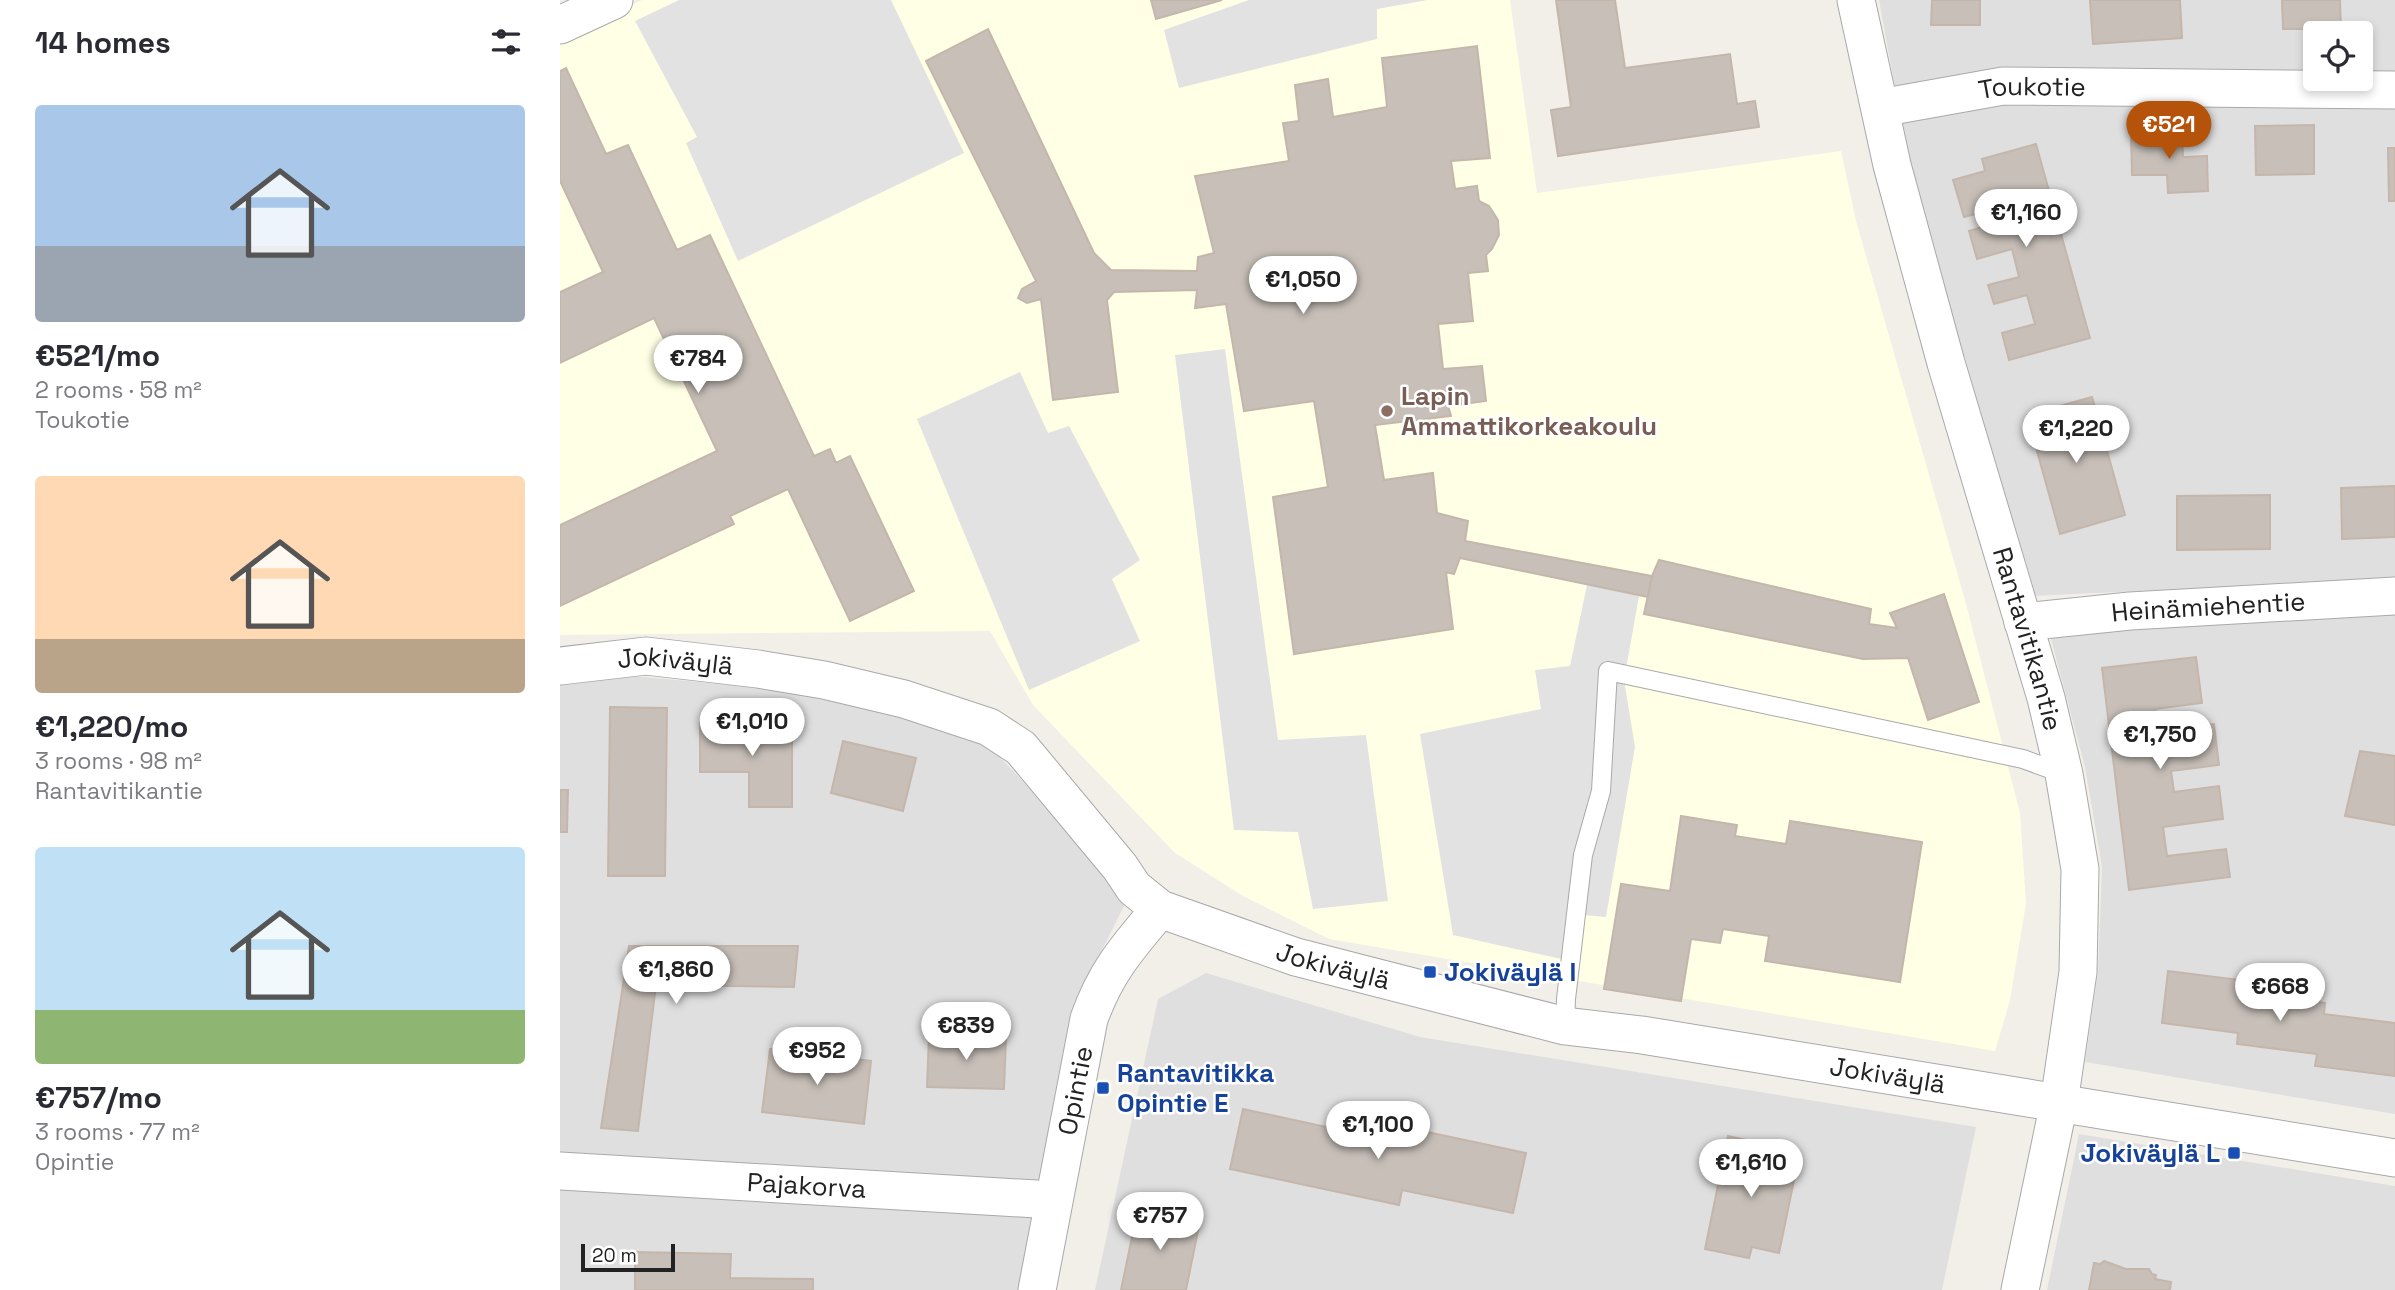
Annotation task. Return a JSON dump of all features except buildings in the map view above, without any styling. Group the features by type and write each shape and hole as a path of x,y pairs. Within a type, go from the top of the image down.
{"street":[{"path":"560,25 614,0"},
{"name":"Rantavitikantie","path":"1856,0 1899,192 1946,363 2046,698 2064,774 2080,869 2078,972 2059,1103 2020,1290"},
{"name":"Toukotie","path":"1880,108 2003,86 2395,90"},
{"name":"Heinämiehentie","path":"2023,622 2130,611 2395,596"},
{"name":"Jokiväylä","path":"560,666 646,656 758,669 824,680 904,699 989,727 1021,748 1120,867 1133,888 1160,909 1196,924 1296,957 1565,1026 1656,1037 2395,1158"},
{"name":"Opintie","path":"1037,1290 1089,1018 1098,993 1120,956 1160,909"},
{"name":"Pajakorva","path":"560,1171 1053,1200"}],"lane":[{"path":"1565,1026 1583,855 1601,791 1608,671 2023,759 2064,774"}],"shaded area":[{"name":"Lapin Ammattikorkeakoulu","path":"642,0 1510,0 1537,193 1841,151 1856,221 1965,600 2020,813 2026,903 2010,1000 1995,1051 1329,939 1243,896 1175,853 1033,705 990,631 560,635 560,39"},
{"path":"679,0 891,0 964,153 738,261 686,143 697,137 635,21"},
{"path":"1249,0 1428,0 1377,9 1377,39 1179,88 1164,30"},
{"path":"1879,0 2395,0 2395,579 2033,596 1908,159"},
{"path":"1225,349 1278,740 1366,735 1388,901 1313,909 1298,832 1234,830 1175,355"},
{"path":"1020,372 1048,433 1069,426 1140,560 1112,579 1140,641 1029,690 917,419"},
{"path":"1587,585 1639,596 1624,680 1635,747 1606,917 1583,915 1575,962 1453,935 1420,734 1541,709 1535,670 1570,666"},
{"path":"2395,613 2395,1114 2085,1062 2098,973 2102,867 2085,767 2048,628"},
{"path":"560,676 644,677 895,700 979,736 1131,892 1081,992 1038,1186 560,1155"},
{"path":"1206,973 1420,1037 1976,1127 1942,1290 1095,1290 1158,999"},
{"path":"2079,1134 2395,1186 2395,1290 2047,1290"},
{"path":"560,1171 1053,1200 1037,1290 560,1290"}],"place":[{"name":"Lapin Ammattikorkeakoulu","path":"1387,411"},
{"name":"Jokiväylä I","path":"1430,972"},
{"name":"Rantavitikka Opintie E","path":"1103,1088"},
{"name":"Jokiväylä L","path":"2234,1153"}]}
